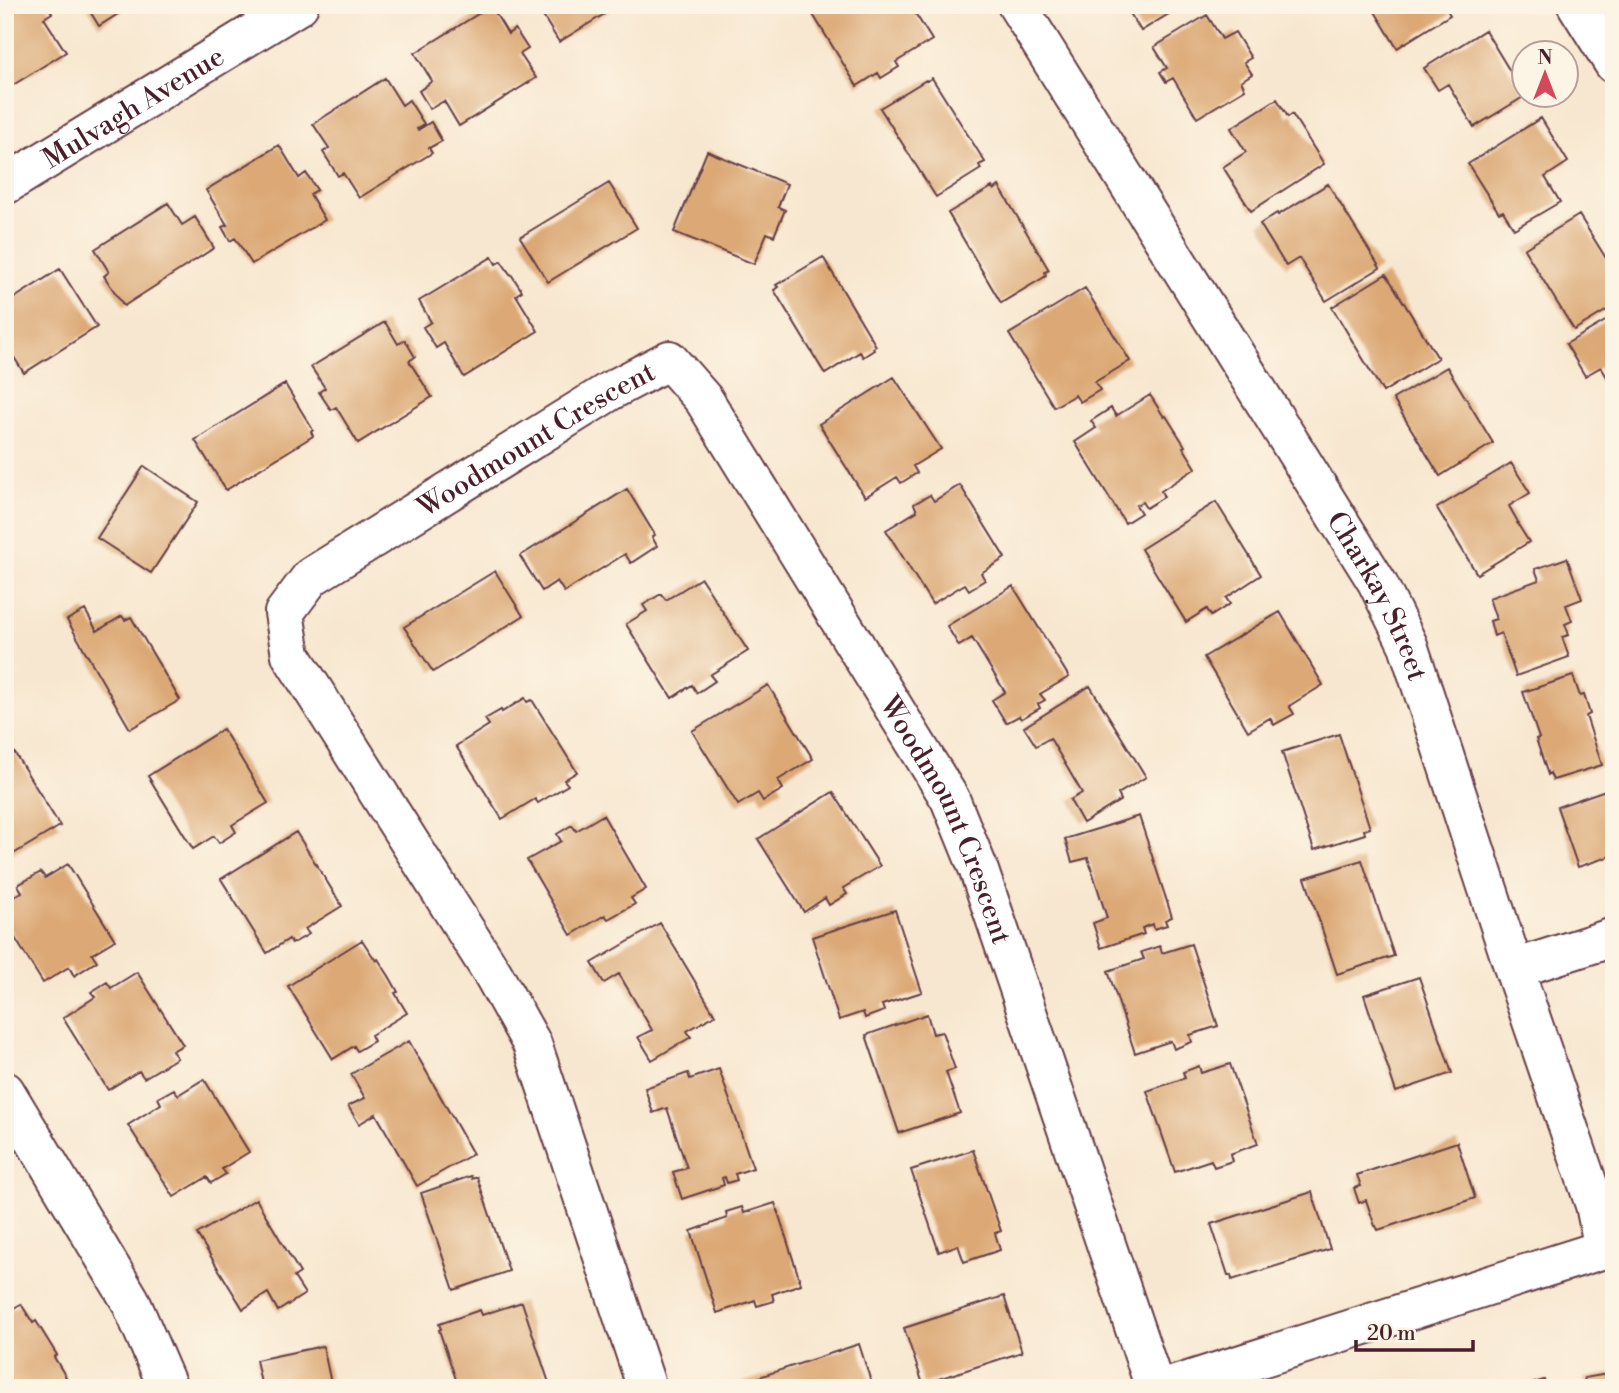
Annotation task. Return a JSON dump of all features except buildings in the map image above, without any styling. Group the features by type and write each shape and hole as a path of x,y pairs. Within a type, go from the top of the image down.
{"street":[{"name":"Mulvagh Avenue","path":"5,185 299,5"},
{"name":"Charkay Street","path":"1017,5 1377,582 1408,645 1609,1248"},
{"path":"1577,5 1614,64"},
{"name":"Woodmount Crescent","path":"647,1388 532,1044 493,974 291,654 284,613 312,577 610,391 669,360 704,400 950,799 983,881 1155,1388"},
{"path":"1514,969 1614,937"},
{"path":"5,1091 130,1300 168,1388"},
{"path":"1166,1388 1609,1248"}]}
